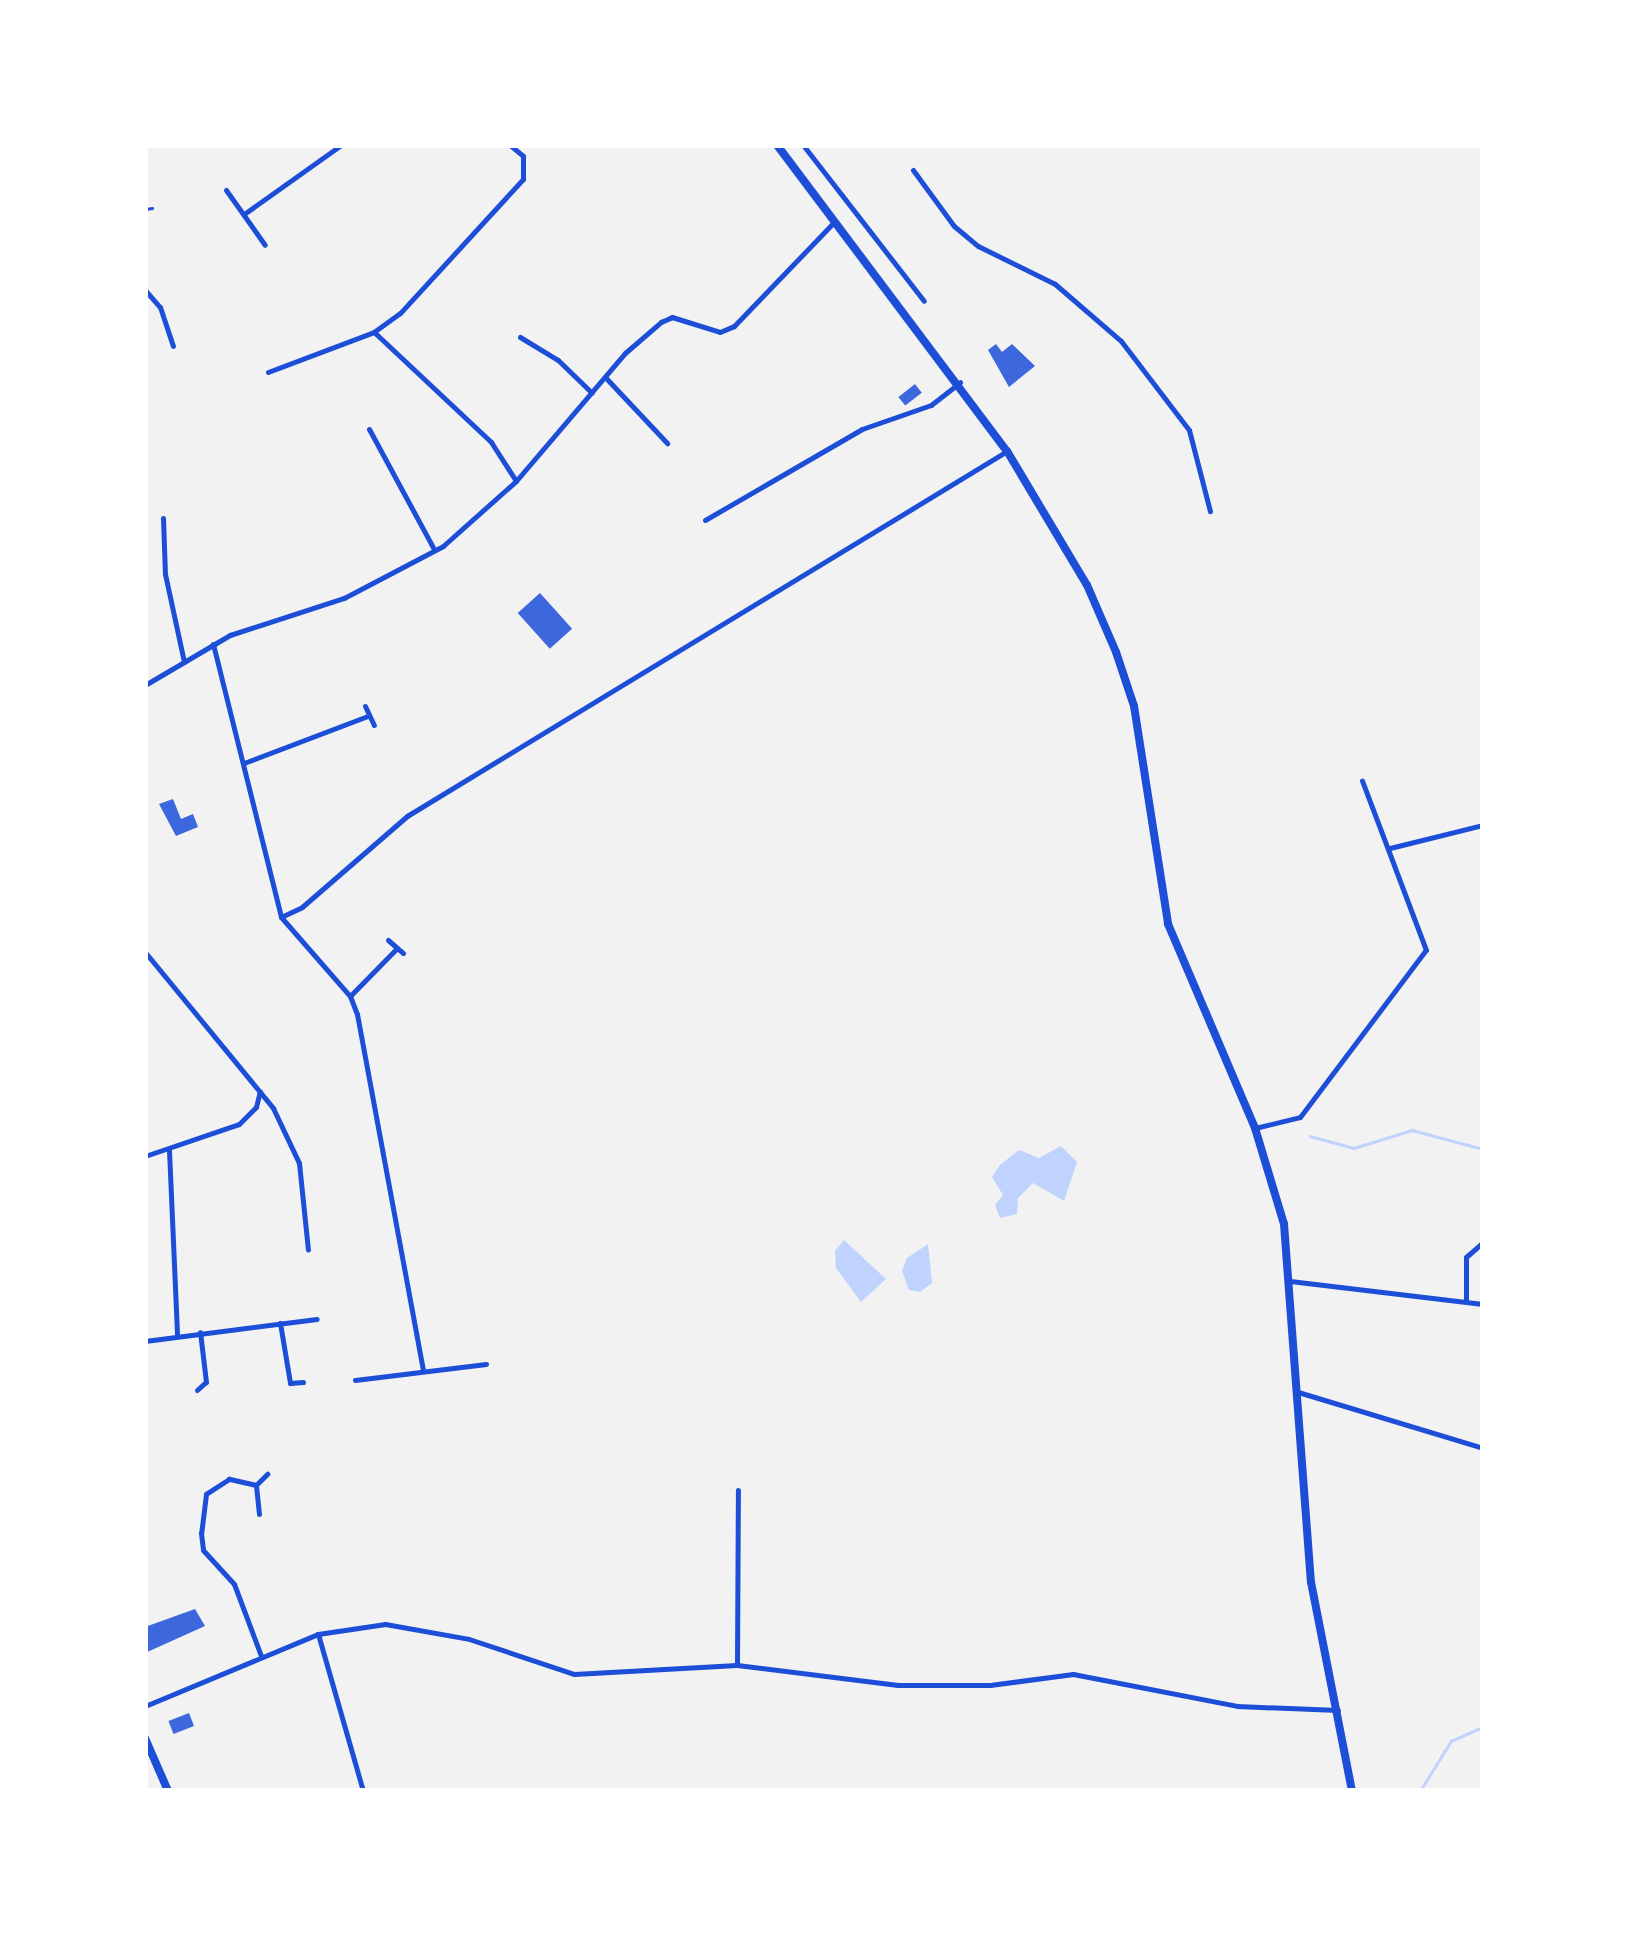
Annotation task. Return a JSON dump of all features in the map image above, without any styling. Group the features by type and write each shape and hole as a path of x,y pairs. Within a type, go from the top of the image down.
{"main road":[{"path":"778,145 960,382 1007,450 1087,585 1116,652 1134,706 1168,924 1255,1128 1280,1209 1290,1281 1311,1582 1352,1791"},
{"path":"145,1738 168,1791"}],"street":[{"path":"244,214 341,145"},
{"path":"268,372 374,332 400,313 524,178 523,156 510,145"},
{"path":"803,145 924,301"},
{"path":"913,170 966,236 992,258 1055,284 1121,341 1189,430 1210,511"},
{"path":"226,190 265,245"},
{"path":"145,685 213,644 344,598 435,550 516,481 605,377 660,322 672,318 720,332 734,326 836,220"},
{"path":"145,290 160,307 174,346"},
{"path":"374,332 491,442 516,481"},
{"path":"520,337 558,360 592,393"},
{"path":"605,377 667,443"},
{"path":"705,520 862,429 931,405 960,382"},
{"path":"369,429 435,550"},
{"path":"281,916 302,906 407,816 1007,450"},
{"path":"163,518 159,529 170,609 184,662"},
{"path":"213,644 281,916 350,996 382,1134 423,1371"},
{"path":"365,706 374,725"},
{"path":"244,763 368,716"},
{"path":"1255,1128 1300,1117 1426,950 1362,781"},
{"path":"1390,848 1483,826"},
{"path":"388,940 403,953"},
{"path":"350,996 397,948"},
{"path":"145,952 260,1090 299,1163 308,1250"},
{"path":"145,1156 239,1124 256,1107 260,1090"},
{"path":"169,1150 178,1335"},
{"path":"1466,1302 1466,1257 1483,1242"},
{"path":"1290,1281 1483,1304"},
{"path":"145,1342 317,1320"},
{"path":"280,1323 290,1383 303,1382"},
{"path":"200,1332 206,1382"},
{"path":"355,1380 486,1364"},
{"path":"206,1382 216,1386"},
{"path":"197,1390 206,1382"},
{"path":"1298,1392 1483,1448"},
{"path":"256,1485 267,1474"},
{"path":"256,1485 243,1478 215,1484 206,1494 201,1534 202,1550 234,1584 262,1657"},
{"path":"256,1485 259,1514"},
{"path":"737,1665 738,1490"},
{"path":"145,1706 318,1634 344,1627 419,1627 574,1674 737,1665 898,1684 990,1685 1074,1674 1237,1706 1338,1710"},
{"path":"318,1634 363,1791"}],"lane":[{"path":"145,209 152,208"}],"water":[{"path":"1061,1146 1077,1162 1064,1201 1033,1183 1018,1198 1017,1214 1000,1218 995,1205 1003,1195 992,1177 1000,1165 1019,1150 1039,1158"},
{"path":"844,1240 886,1279 861,1302 836,1268 835,1251"},
{"path":"928,1244 932,1283 920,1292 909,1290 902,1271 907,1258"}],"building":[{"path":"996,344 1002,352 1012,344 1035,366 1009,387 988,350"},
{"path":"915,384 922,393 905,406 898,397"},
{"path":"540,593 572,629 550,649 518,613"},
{"path":"173,799 181,819 193,814 198,827 176,836 159,804"},
{"path":"195,1609 205,1626 145,1653 145,1627"},
{"path":"189,1713 194,1726 173,1734 168,1721"}],"waterway":[{"path":"1310,1136 1354,1148 1412,1130 1483,1149"},
{"path":"1420,1791 1451,1741 1483,1727"}]}
